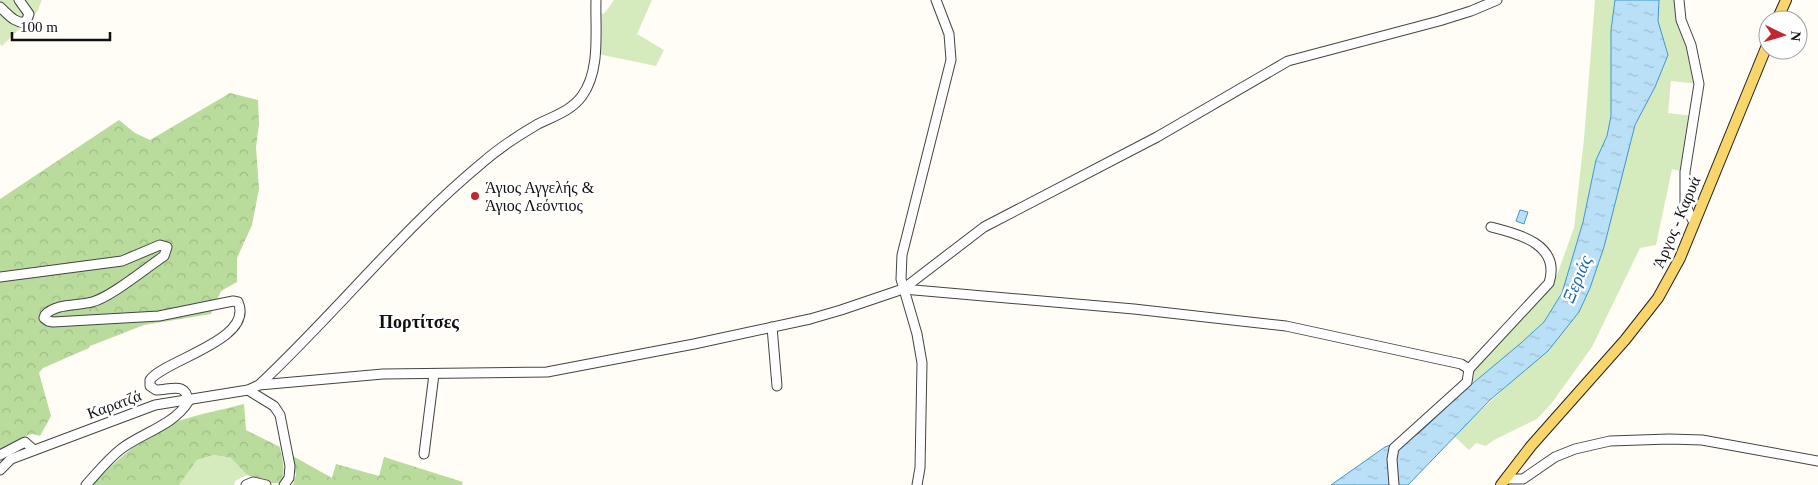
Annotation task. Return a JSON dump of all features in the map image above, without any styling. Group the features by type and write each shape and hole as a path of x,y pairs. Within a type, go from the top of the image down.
{"main road":[{"name":"Άργος - Καρυά","path":"1504,482 1531,446 1625,340 1658,298 1680,258 1761,60"}],"street":[{"path":"0,7 21,23 26,22 29,14 19,0"},
{"path":"284,485 289,478 290,466 280,415 274,406 248,390 259,384 424,215 476,168 508,143 574,106 583,95 591,80 595,58 596,0"},
{"path":"918,485 922,363 917,334 903,289 900,271 902,255 951,60 949,34 936,0"},
{"path":"259,384 383,374 547,372 675,348 832,313 903,289 984,227 1157,136 1288,61 1439,21 1497,0"},
{"path":"1678,0 1681,20 1691,45 1699,84 1685,172 1684,204 1694,223"},
{"path":"1394,485 1392,460 1394,448 1467,382 1468,369 1549,283 1553,273 1553,265 1539,245 1523,237 1491,227"},
{"path":"0,277 122,261 160,245 167,248 164,256 110,293 94,302 51,310 44,315 44,318 53,322 159,316 233,301 238,302 240,308 239,317 234,326 216,343 160,371 150,380 150,386 154,390 180,388 186,392 188,399 182,410 167,422 121,449 86,485"},
{"path":"903,289 1134,309 1286,326 1461,364 1468,369"},
{"path":"772,327 777,386"},
{"path":"424,454 434,374"},
{"name":"Καρατζά","path":"0,470 11,459 155,405 248,390"},
{"path":"1504,482 1523,479 1555,456 1575,448 1610,441 1702,440 1818,461"},
{"path":"0,455 25,442 34,450"},
{"path":"246,485 253,482 266,485"}],"green space":[{"path":"0,0 42,0 37,12 2,46 0,44"},
{"path":"614,0 652,0 637,34 664,50 656,66 598,54 601,13 604,14"},
{"path":"1595,0 1615,0 1611,30 1611,116 1607,136 1596,160 1583,222 1562,293 1544,322 1466,389 1418,434 1403,440 1469,375 1551,278 1557,275 1574,228 1584,139"},
{"path":"1659,0 1679,0 1699,84 1671,81 1668,113 1693,116 1685,172 1672,169 1656,245 1640,248 1592,347 1551,404 1537,419 1494,440 1486,446 1476,443 1469,450 1455,437 1465,425 1506,387 1604,247 1635,125 1655,87 1668,55 1658,21"},
{"path":"230,93 258,100 259,124 256,147 259,189 252,225 237,258 237,282 221,291 211,314 144,325 90,346 43,368 39,373 51,416 40,436 28,435 0,451 0,199 119,120 135,133 150,140"},
{"path":"244,404 246,430 280,447 284,471 278,483 247,475 231,458 214,455 197,460 179,485 92,485 123,456 167,425"},
{"path":"214,455 231,458 247,475 235,481 234,485 179,485 197,460"},
{"path":"291,455 332,478 336,464 379,476 384,457 463,482 462,485 293,485 296,475"}],"water":[{"name":"Ξεριάς","path":"1615,0 1659,0 1658,21 1668,55 1655,87 1635,125 1604,247 1590,288 1579,312 1548,351 1490,400 1408,485 1331,485 1385,447 1418,434 1466,389 1544,322 1562,293 1583,222 1596,160 1607,136 1611,116 1611,30"},
{"path":"1520,210 1528,212 1524,224 1516,221"}],"place":[{"name":"Άγιος Αγγελής & Άγιος Λεόντιος","path":"475,196"}],"district":[{"name":"Πορτίτσες","path":"419,322"}]}
